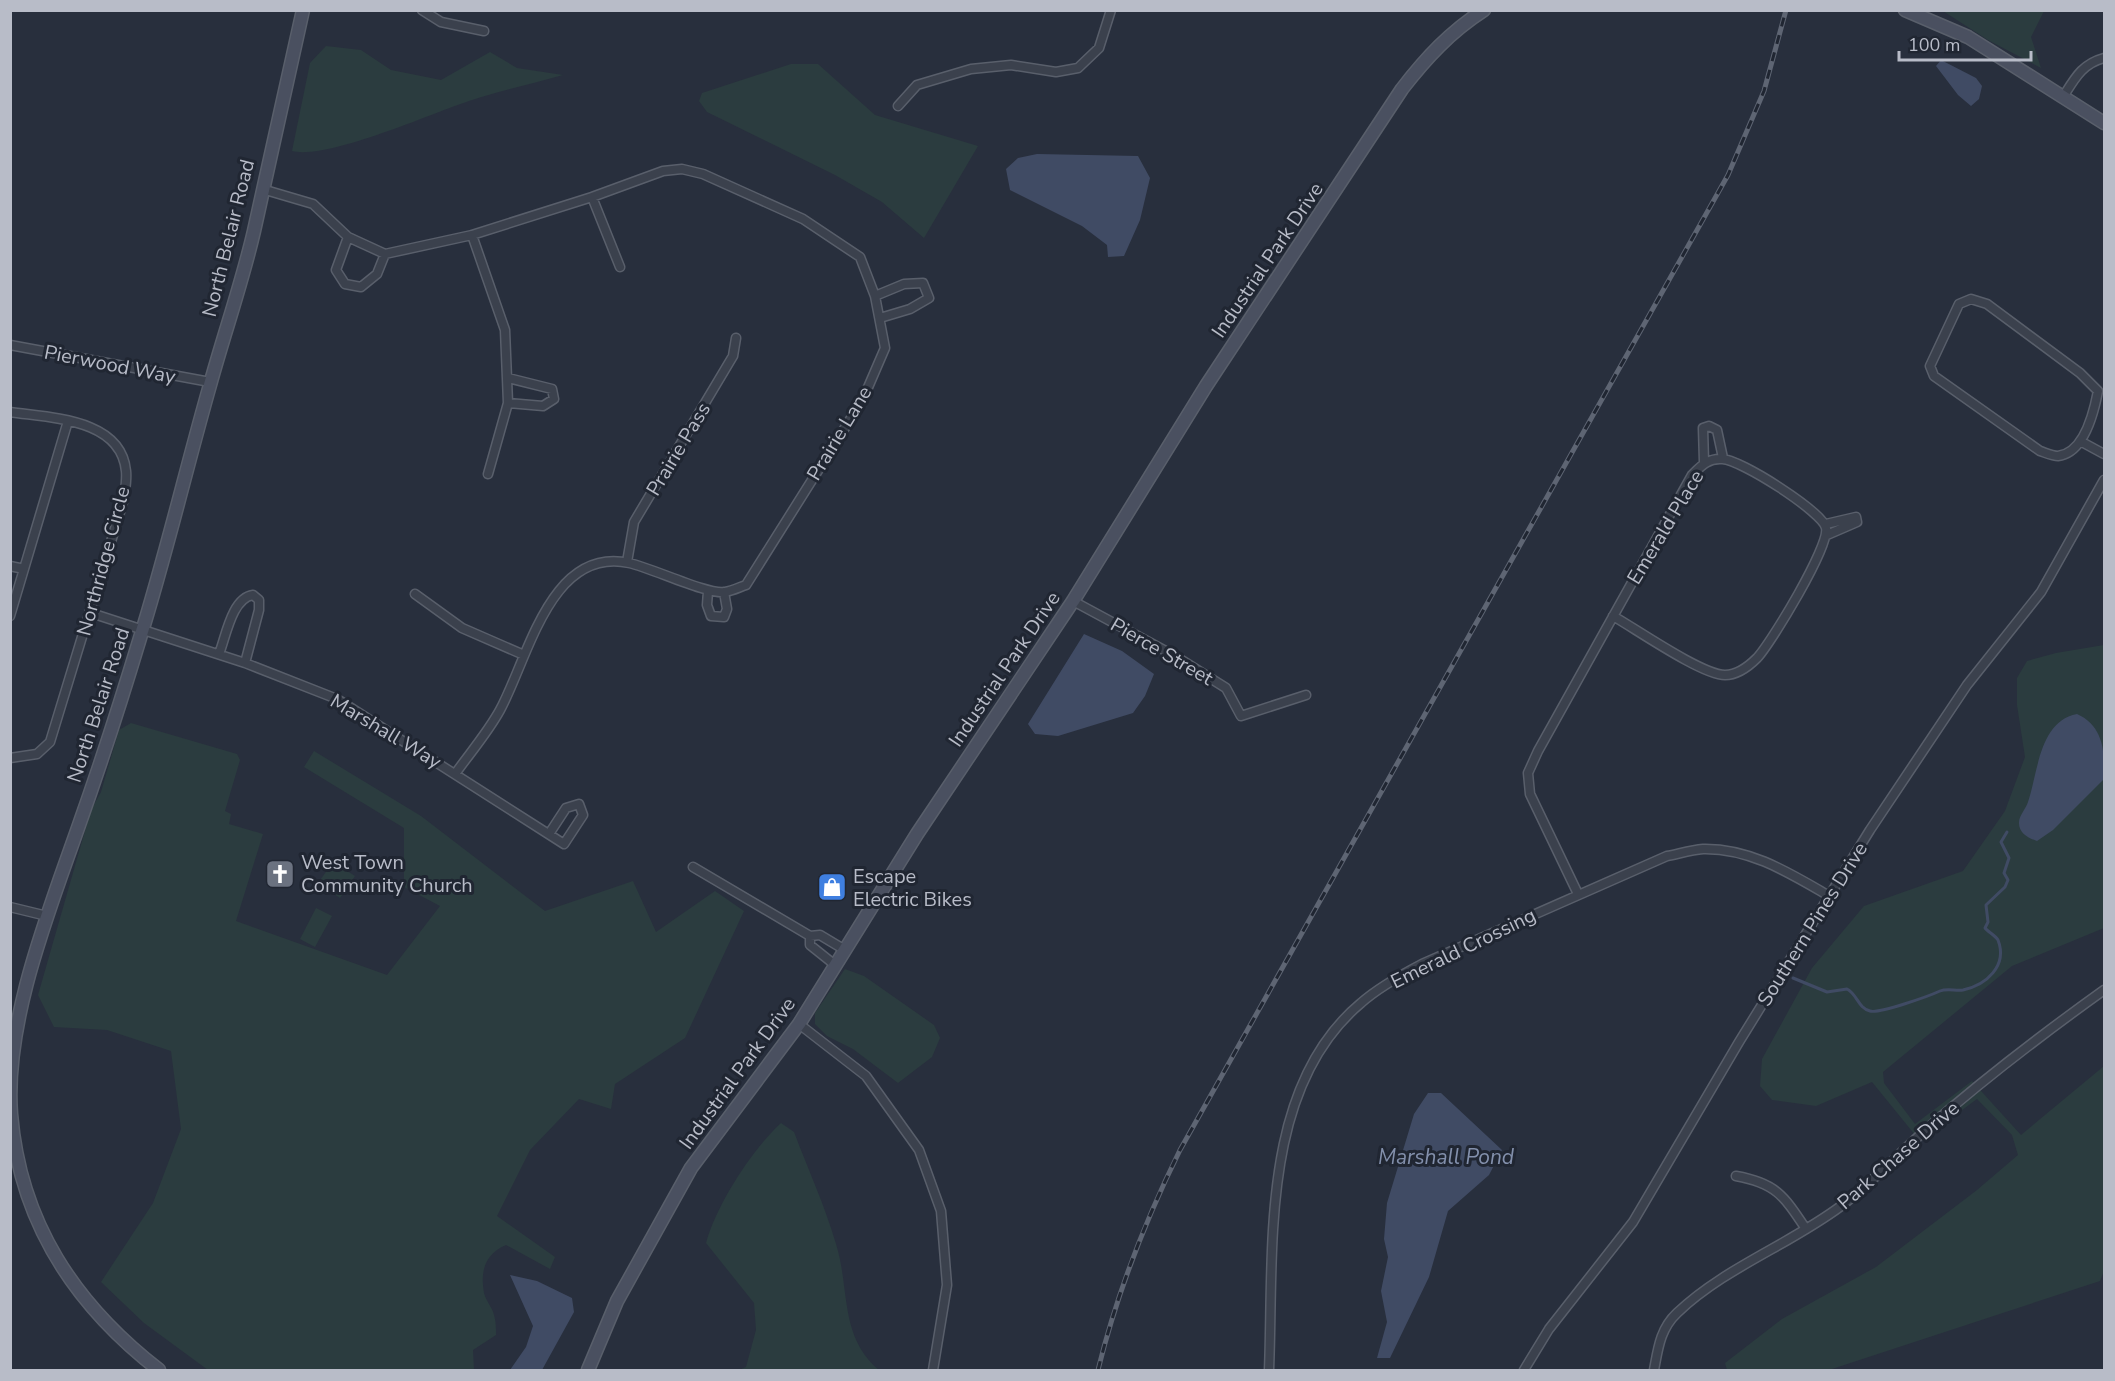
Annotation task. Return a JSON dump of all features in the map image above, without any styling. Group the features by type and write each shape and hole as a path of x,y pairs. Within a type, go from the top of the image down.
{"street":[{"name":"North Belair Road","path":"159,1371 128,1346 94,1312 64,1272 15,1180 11,1113 12,1058 27,989 47,916 103,757 142,632 210,382 254,232 261,189 303,10"},
{"path":"422,10 441,22 484,31"},
{"path":"898,106 917,85 970,69 1011,65 1056,72 1078,68 1099,48 1111,10"},
{"name":"Industrial Park Drive","path":"588,1371 617,1301 691,1168 799,1024 917,834 1073,602 1206,386 1402,89 1426,59 1448,37 1484,10"},
{"path":"1905,10 1968,36 2104,123"},
{"path":"2063,97 2079,70 2092,61 2104,57"},
{"name":"Prairie Lane","path":"385,255 472,235 592,197 663,171 682,169 703,174 803,219 860,257 875,296 885,348 863,399 746,585 724,592"},
{"path":"261,189 313,204 348,237 385,255 377,274 361,287 345,284 336,270 348,237"},
{"path":"592,197 620,267"},
{"path":"472,235 505,330 508,403 488,474"},
{"path":"875,296 904,284 923,283 929,298 910,309 880,318"},
{"path":"1971,299 1987,304 2079,373 2098,391 2095,405 2080,441 2070,452 2057,456 2040,452 1934,376 1930,366 1959,304 1971,299"},
{"name":"Prairie Pass","path":"627,562 634,522 733,356 736,338"},
{"name":"Pierwood Way","path":"10,345 210,382"},
{"path":"508,378 552,389 554,399 543,406 508,403"},
{"name":"Northridge Circle","path":"10,758 37,754 50,742 124,499 126,470 118,449 100,432 68,420 11,412"},
{"path":"10,616 68,420"},
{"path":"1704,462 1703,428 1709,426 1717,430 1723,458"},
{"path":"2080,441 2104,454"},
{"name":"Emerald Place","path":"1578,894 1530,794 1528,773 1538,751 1692,475 1704,462 1723,458 1741,464 1811,510 1826,524"},
{"name":"Southern Pines Drive","path":"1524,1371 1550,1329 1633,1222 1739,1042 1831,897 1870,830 1967,686 2041,592 2104,480"},
{"path":"1613,616 1706,670 1726,675 1745,669 1758,657 1815,566 1827,535 1826,524 1856,517 1857,522 1827,535"},
{"path":"456,774 500,711 550,600 588,565 627,562 676,577 708,591 724,592 727,609 724,617 711,616 707,605 708,591"},
{"path":"10,566 24,569"},
{"path":"415,594 462,628 524,655"},
{"path":"219,654 239,602 246,596 254,595 259,600 259,610 245,663"},
{"name":"Pierce Street","path":"1073,602 1175,656 1226,687 1240,716 1306,695"},
{"name":"Marshall Way","path":"91,613 142,632 245,663 338,699 549,834"},
{"path":"579,804 583,815 564,844 549,834 566,808 579,804"},
{"name":"Emerald Crossing","path":"1269,1371 1277,1175 1287,1122 1305,1076 1332,1032 1360,1003 1392,980 1578,894 1667,856 1703,849 1735,852 1772,864 1831,897"},
{"path":"693,867 810,936 820,935 845,950"},
{"path":"10,907 47,916"},
{"path":"810,936 810,945 835,965"},
{"name":"Park Chase Drive","path":"1654,1371 1660,1337 1675,1315 1700,1293 1806,1229 1872,1182 1928,1128 2036,1038 2104,990"},
{"path":"799,1024 866,1076 919,1150 941,1211 947,1286 933,1371"},
{"path":"1736,1176 1760,1180 1786,1198 1806,1229"}],"shaded area":[{"path":"1943,11 2044,11 2031,37 2041,68 1988,40"},
{"path":"326,46 361,50 391,70 441,80 490,52 517,68 563,75 469,101 353,143 308,152 292,151 310,63"},
{"path":"791,64 818,64 875,115 978,146 924,238 882,202 835,175 707,112 699,101 702,93"},
{"path":"2104,645 2104,928 2012,966 1883,1072 1884,1083 1915,1124 1972,1081 2021,1135 2104,1066 2104,1271 2100,1281 1829,1370 1727,1370 1725,1363 1782,1319 1876,1267 1977,1190 2018,1155 2012,1135 1977,1099 1920,1141 1872,1082 1816,1106 1772,1100 1760,1086 1762,1059 1812,968 1864,906 1963,871 2005,811 2025,757 2017,705 2017,678 2027,661 2056,653"},
{"path":"131,723 237,754 240,760 225,811 231,814 229,824 263,834 236,921 387,975 440,906 404,887 404,828 304,767 314,751 421,816 545,911 633,881 656,932 715,891 744,911 685,1038 615,1084 611,1109 579,1099 530,1150 497,1216 555,1257 550,1269 506,1245 489,1258 484,1271 483,1285 485,1296 495,1317 496,1335 473,1350 474,1370 208,1370 144,1323 101,1282 153,1203 181,1129 171,1051 107,1030 54,1027 38,995 91,810 101,792 119,730"},
{"path":"333,862 355,876 340,898 318,883"},
{"path":"316,908 332,916 315,947 300,939"},
{"path":"845,969 864,976 934,1025 940,1038 932,1057 898,1083 853,1049 827,1036 815,1024 815,1013"},
{"path":"781,1123 794,1132 827,1216 836,1244 848,1311 857,1343 866,1357 879,1370 739,1370 746,1367 756,1330 754,1303 706,1243 718,1212 736,1179 758,1148"}],"water":[{"path":"1941,60 1976,78 1982,86 1979,99 1971,106 1958,95 1936,66"},
{"path":"1037,154 1138,156 1150,178 1140,220 1124,256 1108,257 1107,245 1082,226 1010,190 1006,169 1018,158"},
{"path":"1084,634 1122,651 1154,674 1145,696 1133,713 1058,736 1035,734 1028,724"},
{"path":"2077,714 2086,719 2098,733 2103,750 2104,779 2053,830 2037,841 2022,832 2019,827 2020,817 2028,802 2047,737 2064,719"},
{"name":"Marshall Pond","path":"1428,1093 1441,1093 1502,1150 1489,1175 1448,1211 1429,1277 1390,1358 1377,1358 1387,1322 1381,1291 1388,1257 1384,1239 1387,1203 1414,1114"},
{"path":"510,1275 537,1281 572,1298 574,1312 542,1370 510,1370 526,1347 533,1326"}],"waterway":[{"path":"1793,978 1827,992 1847,989 1863,1007 1870,1011 1904,1004 1943,990 1963,990 1980,984 1993,973 2000,958 1998,940 1985,928 1988,922 1986,905 2005,887 2008,880 2004,873 2009,858 2001,842 2007,832"}],"railway":[{"path":"1098,1370 1133,1258 1180,1150 1728,175 1764,91 1786,10"}],"place":[{"name":"West Town Community Church","path":"280,874"},
{"name":"Escape Electric Bikes","path":"832,887"}]}
